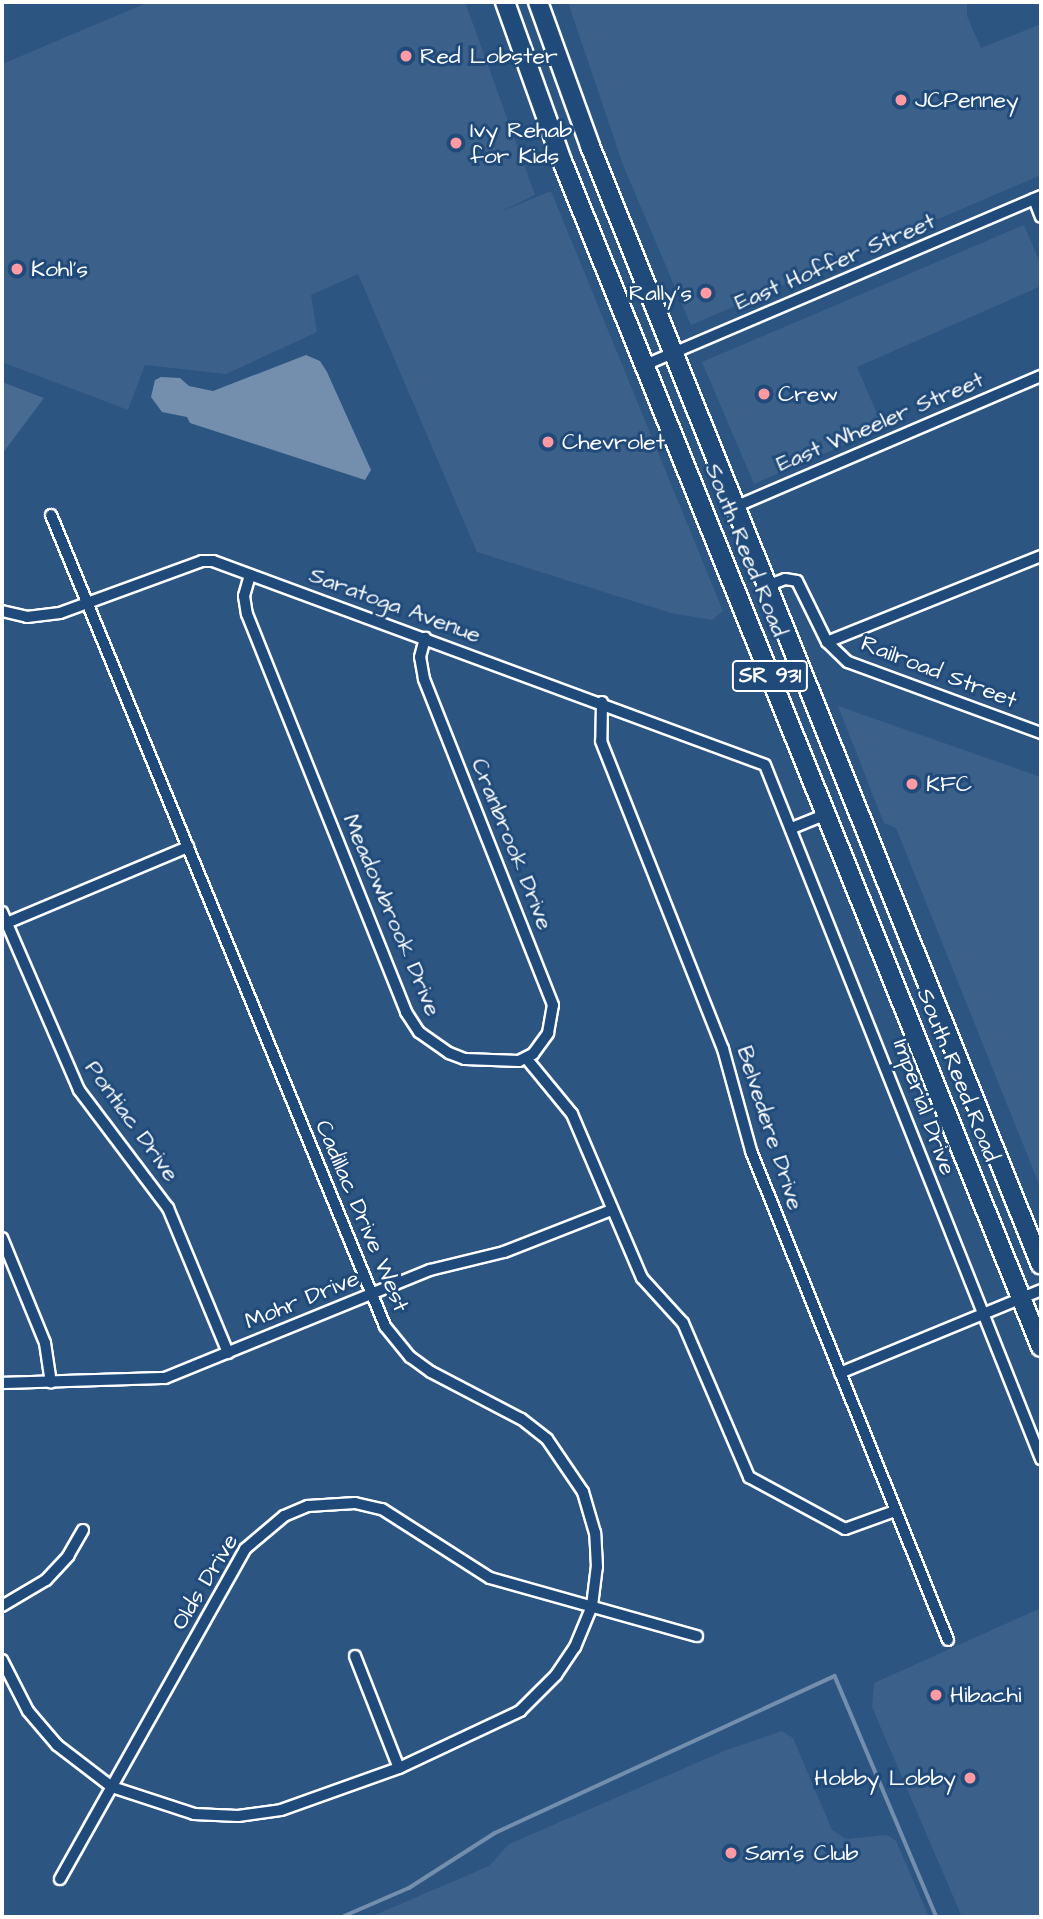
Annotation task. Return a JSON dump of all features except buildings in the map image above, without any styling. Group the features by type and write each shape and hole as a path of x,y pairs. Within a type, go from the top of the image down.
{"main road":[{"name":"South Reed Road","path":"505,2 562,161 1041,1347"},
{"name":"South Reed Road","path":"538,2 674,355 1041,1265"}],"street":[{"name":"East Hoffer Street","path":"645,365 674,355 1038,198"},
{"path":"1038,198 1041,217"},
{"name":"East Wheeler Street","path":"735,507 1041,376"},
{"name":"Cadillac Drive West","path":"2,1660 28,1711 57,1745 112,1787 194,1814 238,1816 281,1810 399,1768 489,1729 534,1699 575,1647 592,1606 597,1567 595,1533 583,1492 569,1466 547,1439 521,1419 410,1357 385,1326 51,514"},
{"path":"767,586 785,579 797,581 827,642 1041,556"},
{"name":"Saratoga Avenue","path":"2,611 27,617 89,605 202,561 250,575 753,757 767,769"},
{"name":"Meadowbrook Drive","path":"250,575 244,596 247,614 406,1012 419,1032 449,1053 505,1063 526,1058"},
{"name":"Cranbrook Drive","path":"425,638 421,657 424,679 553,1005 548,1033 526,1058"},
{"name":"Railroad Street","path":"827,642 848,662 1041,733"},
{"name":"Belvedere Drive","path":"602,702 601,741 723,1049 770,1201 948,1640"},
{"name":"Imperial Drive","path":"767,769 1041,1459"},
{"path":"792,828 826,814"},
{"path":"3,920 188,847"},
{"name":"Pontiac Drive","path":"3,920 79,1090 168,1208 228,1353"},
{"path":"526,1058 572,1114 642,1278 683,1323 740,1462 754,1483 845,1529 895,1511"},
{"name":"Mohr Drive","path":"2,1383 164,1378 430,1270 504,1252 611,1210"},
{"path":"2,1238 45,1343 51,1383"},
{"path":"841,1373 1041,1290"},
{"name":"Olds Drive","path":"60,1880 246,1549 257,1535 308,1506 355,1503 382,1509 490,1578 697,1636"},
{"path":"2,1606 46,1580 68,1556 83,1530"},
{"path":"355,1656 399,1768"}],"shaded area":[{"path":"149,2 465,2 535,195 495,214 551,191 723,611 712,620 671,613 477,552 358,274 311,295 317,332 226,374 145,365 128,410 2,362 2,64"},
{"path":"568,2 967,2 967,16 981,48 1041,24 1041,175 691,325 623,165"},
{"path":"1024,225 1041,265 1041,286 857,367 883,428 754,484 702,362"},
{"path":"306,355 320,361 327,372 371,470 365,480 190,423 187,417 162,412 151,397 155,380 161,377 180,378 189,386 213,391"},
{"path":"2,382 44,398 2,454"},
{"path":"838,706 1041,777 1041,1189 896,828 884,823"},
{"path":"1041,1608 1041,1917 962,1917 872,1707 874,1683"},
{"path":"782,1731 793,1738 832,1830 846,1839 887,1835 896,1841 929,1917 370,1917 489,1866 509,1844 724,1751"}],"waterway":[{"path":"342,1917 409,1888 495,1833 835,1676 937,1917"}],"place":[{"name":"Red Lobster","path":"406,56"},
{"name":"JCPenney","path":"901,100"},
{"name":"Ivy Rehab for Kids","path":"456,143"},
{"name":"Kohl's","path":"17,269"},
{"name":"Rally's","path":"706,293"},
{"name":"Crew","path":"764,394"},
{"name":"Chevrolet","path":"548,442"},
{"name":"KFC","path":"912,784"},
{"name":"Hibachi","path":"936,1695"},
{"name":"Hobby Lobby","path":"970,1778"},
{"name":"Sam's Club","path":"731,1853"}]}
